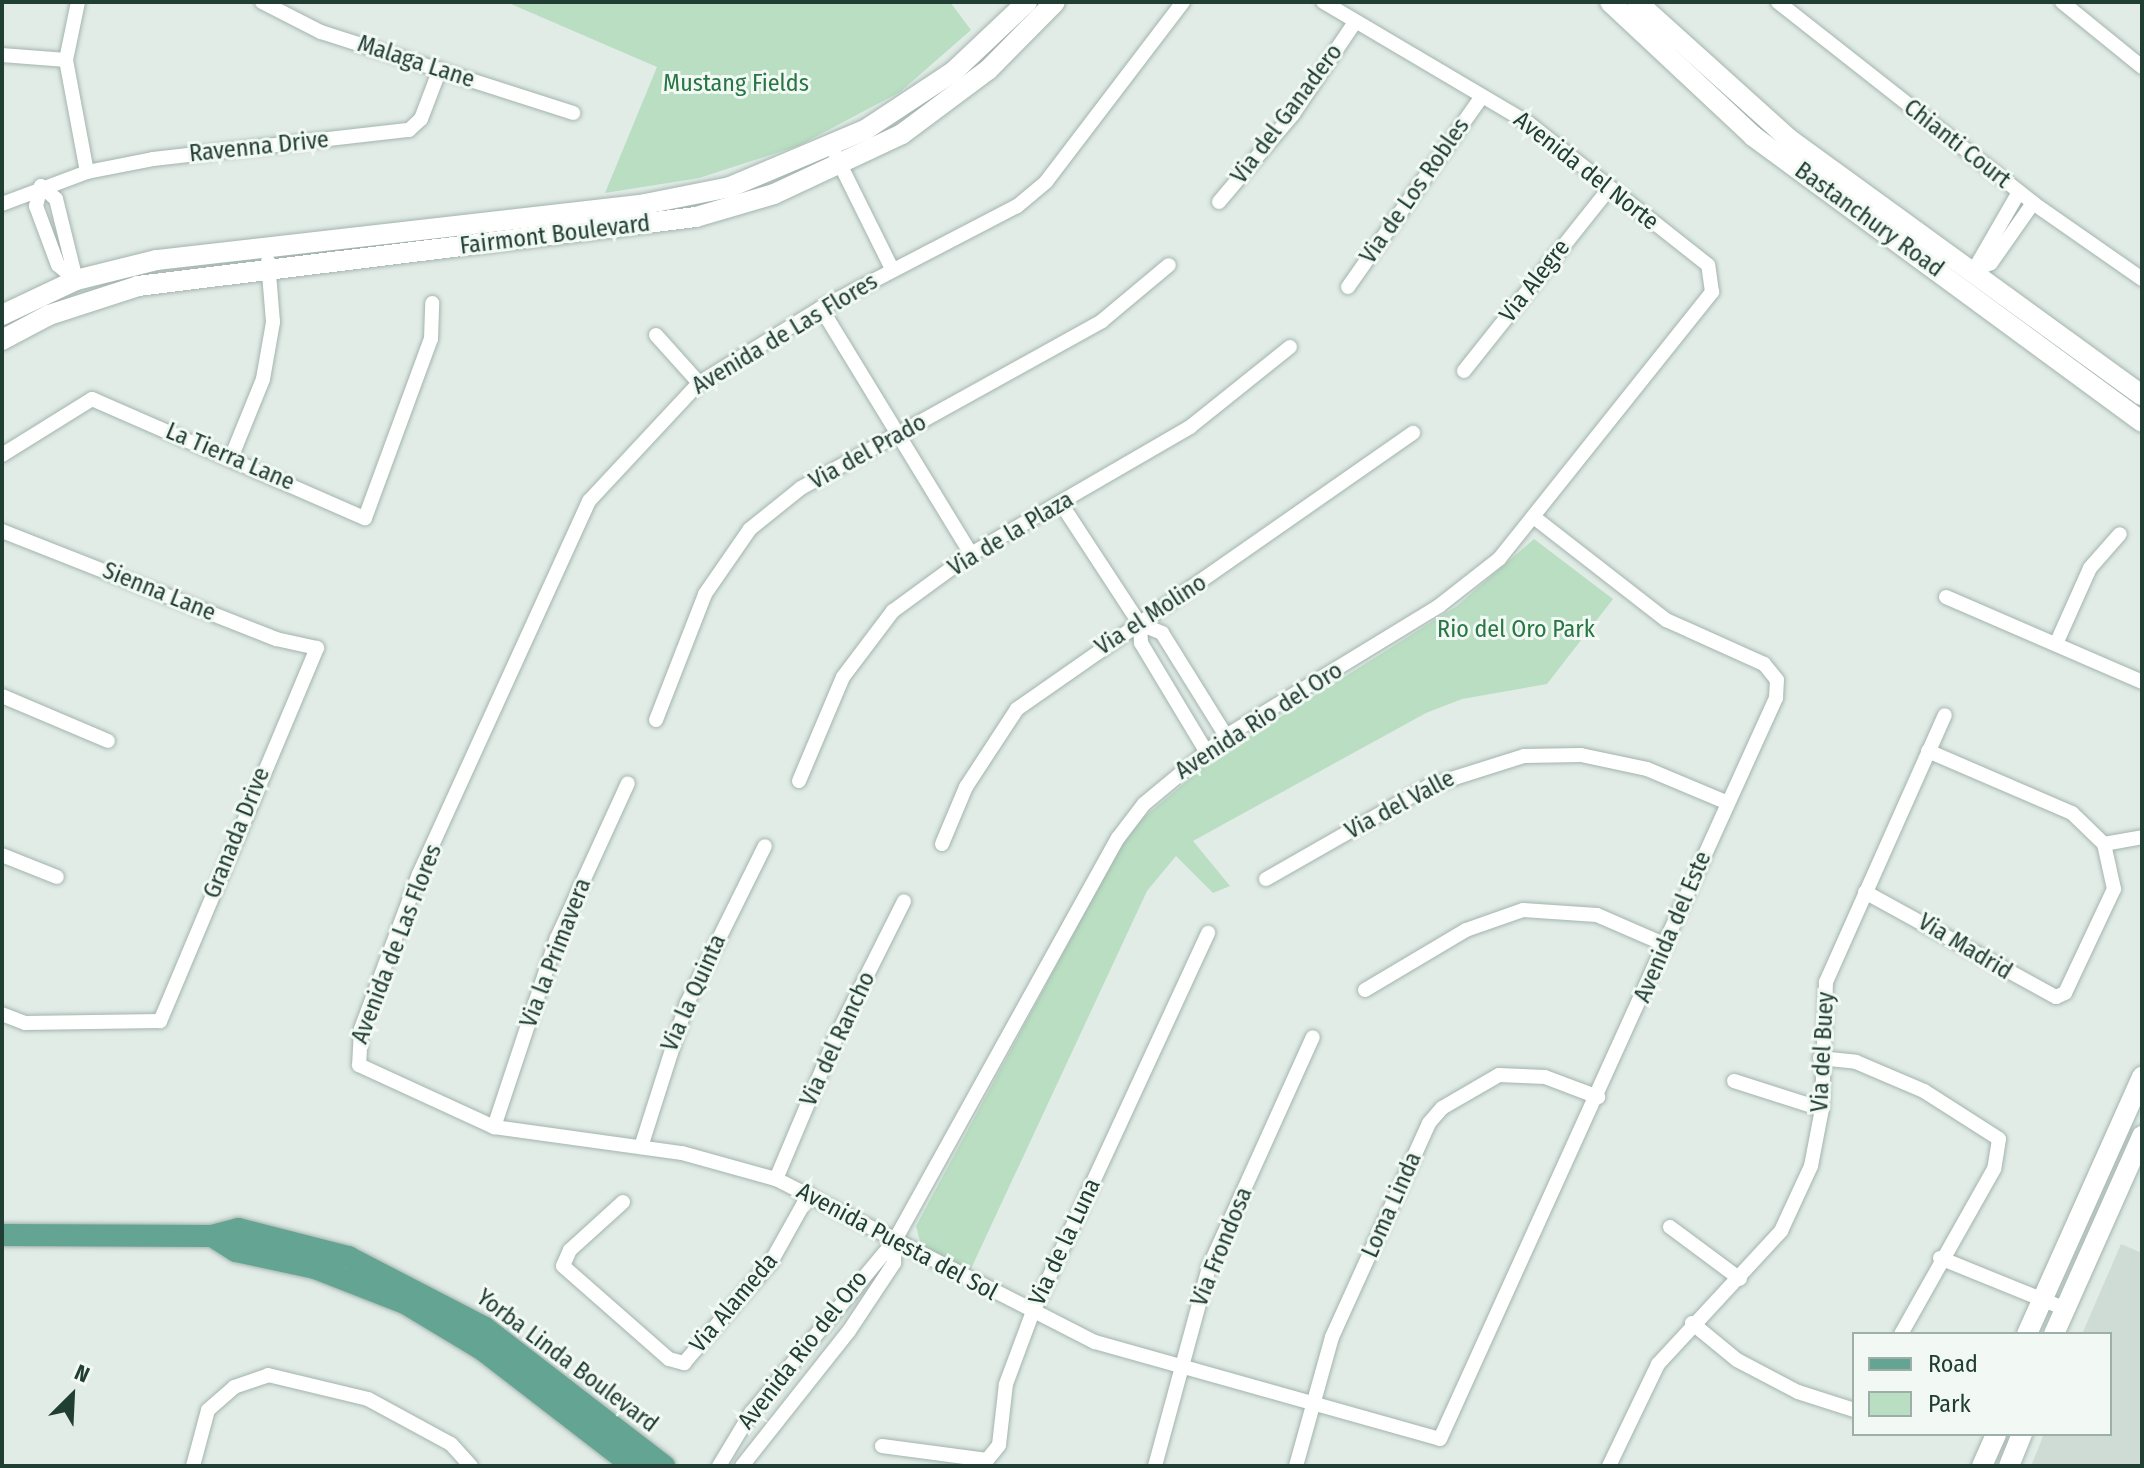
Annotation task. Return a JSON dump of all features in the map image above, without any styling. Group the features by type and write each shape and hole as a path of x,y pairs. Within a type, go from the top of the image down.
{"main road":[{"name":"Fairmont Boulevard","path":"1000,45 1027,2"},
{"name":"Fairmont Boulevard","path":"2,340 83,302 138,286 268,258 645,204 730,187 837,157 953,72 1000,45 1055,2"},
{"name":"Bastanchury Road","path":"1610,2 1753,136 2142,395"},
{"name":"Bastanchury Road","path":"1637,2 1789,139 1968,279 2142,422"},
{"name":"Fairmont Boulevard","path":"2,315 76,280 157,260 268,258"},
{"path":"76,280 83,302"},
{"path":"2028,1332 2039,1299 2142,1077"},
{"path":"2055,1332 2063,1308 2139,1149"},
{"name":"Yorba Linda Boulevard","path":"2,1235 212,1236 238,1229 359,1272 485,1328 664,1466"},
{"name":"Yorba Linda Boulevard","path":"359,1272 450,1328 633,1466"},
{"path":"1982,1466 1995,1436"},
{"path":"2009,1466 2021,1436"}],"street":[{"path":"78,2 66,60 87,172"},
{"name":"Malaga Lane","path":"262,2 321,32 573,113"},
{"name":"Avenida de Las Flores","path":"356,1058 419,874 549,577 589,501 699,383 821,308 1017,206 1046,182 1183,2"},
{"name":"Avenida del Norte","path":"1323,2 1353,25 1528,123 1607,191 1681,244 1715,279"},
{"name":"Chianti Court","path":"1778,2 2033,203 2142,279"},
{"path":"2062,2 2142,67"},
{"name":"Via del Ganadero","path":"1219,202 1293,114 1353,25"},
{"path":"2,55 66,60"},
{"name":"Ravenna Drive","path":"2,204 41,186 87,172 409,130 421,119 440,69"},
{"name":"Via de Los Robles","path":"1348,287 1482,96"},
{"path":"837,157 892,269"},
{"path":"41,186 56,199 76,280"},
{"name":"Via Alegre","path":"1464,371 1607,191"},
{"path":"1968,279 2019,192"},
{"path":"1968,279 1991,263 2033,203"},
{"path":"231,458 263,379 273,322 268,258"},
{"name":"Via del Prado","path":"656,720 705,594 750,529 801,488 1046,356 1169,265"},
{"name":"Avenida Rio del Oro","path":"719,1466 751,1413 895,1240 1118,838 1144,804 1226,736 1439,606 1499,559 1535,518 1704,303 1715,279"},
{"name":"La Tierra Lane","path":"2,455 92,399 365,518 431,339 432,303"},
{"path":"821,308 971,554"},
{"path":"656,335 699,383"},
{"name":"Via de la Plaza","path":"799,781 843,677 868,638 971,554 1062,505 1190,427 1290,347"},
{"name":"Via el Molino","path":"942,844 972,776 1017,709 1413,433"},
{"path":"1062,505 1140,624 1141,643 1206,751"},
{"name":"Avenida del Este","path":"1440,1439 1598,1097 1726,802 1776,698 1777,680 1764,664 1633,598 1535,518"},
{"name":"Sienna Lane","path":"2,531 276,639 317,648"},
{"path":"2056,644 2090,568 2120,534"},
{"path":"1946,597 2142,682"},
{"path":"1140,624 1162,633 1226,736"},
{"name":"Granada Drive","path":"2,1014 25,1023 160,1021 317,648"},
{"path":"2,696 108,741"},
{"name":"Via del Buey","path":"1609,1466 1658,1364 1692,1323 1740,1279 1781,1231 1811,1166 1822,1109 1820,1058 1826,982 1945,715"},
{"path":"1928,751 2072,813 2104,844 2142,837"},
{"name":"Via del Valle","path":"1266,879 1429,786 1524,756 1581,755 1647,769 1726,802"},
{"name":"Via la Primavera","path":"494,1127 557,938 628,783"},
{"name":"Via Madrid","path":"1865,892 2047,995 2065,993 2114,889 2104,844"},
{"name":"Via la Quinta","path":"641,1147 676,1029 765,846"},
{"path":"2,855 57,877"},
{"name":"Via del Rancho","path":"776,1179 835,1039 904,901"},
{"path":"1365,990 1466,930 1523,910 1597,915 1666,945"},
{"name":"Via de la Luna","path":"882,1446 987,1460 999,1445 1006,1384 1032,1314 1208,933"},
{"name":"Via Frondosa","path":"1155,1466 1209,1267 1313,1037"},
{"name":"Avenida Puesta del Sol","path":"356,1058 377,1079 494,1127 641,1147 776,1179 1032,1314 1179,1370 1440,1439"},
{"path":"1820,1058 1856,1062 1924,1091 1999,1139 2002,1150 1902,1332"},
{"name":"Loma Linda","path":"1296,1466 1332,1337 1442,1108 1499,1075 1545,1077 1598,1097"},
{"path":"1734,1081 1822,1109"},
{"path":"2112,1143 2139,1149"},
{"name":"Via Alameda","path":"623,1202 570,1250 563,1266 657,1349 684,1363 771,1262 809,1194"},
{"path":"1670,1227 1740,1279"},
{"name":"Avenida Rio del Oro","path":"742,1466 849,1331 894,1263 895,1240"},
{"path":"1940,1258 2063,1308"},
{"path":"1692,1323 1761,1373 1852,1409"},
{"path":"193,1466 208,1410 234,1387 268,1375 368,1399 451,1444 471,1466"}],"shaded area":[{"path":"2121,1244 2142,1253 2142,1466 2031,1466 2043,1436 2112,1436 2112,1332 2083,1332"}],"green space":[{"name":"Mustang Fields","path":"506,2 950,2 971,30 900,92 798,146 699,178 605,193 657,67"},
{"name":"Rio del Oro Park","path":"1534,539 1613,599 1547,684 1462,699 1426,713 1193,841 1230,886 1213,893 1176,856 1147,891 969,1273 921,1245 916,1226 1118,851 1144,817 1211,761 1457,606"}]}
